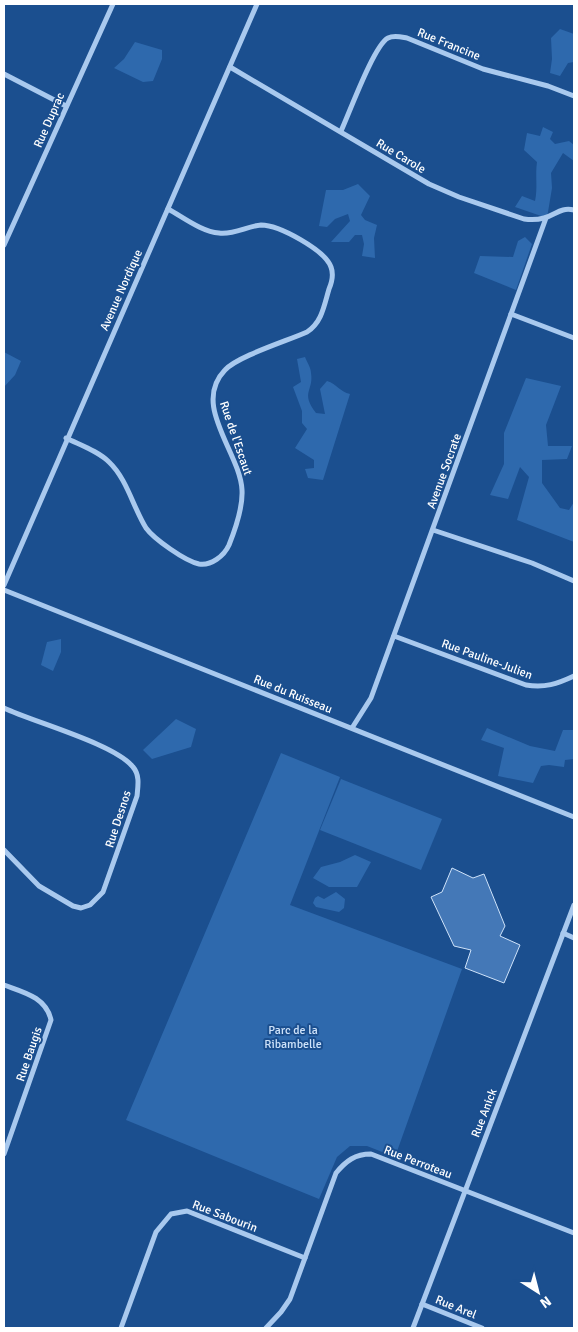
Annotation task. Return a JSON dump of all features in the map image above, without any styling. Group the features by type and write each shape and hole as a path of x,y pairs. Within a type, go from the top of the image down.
{"street":[{"name":"Rue Duprac","path":"4,245 113,4"},
{"name":"Avenue Nordique","path":"4,585 66,438 257,4"},
{"name":"Rue Francine","path":"341,131 374,56 387,39 397,36 407,38 483,69 548,86 574,96"},
{"name":"Rue Carole","path":"230,67 429,184 458,197 524,219 546,218 562,209 574,210"},
{"path":"4,74 66,106"},
{"name":"Rue de l'Escaut","path":"66,438 100,455 109,462 117,472 146,528 162,543 197,564 206,564 215,560 228,547 241,506 243,491 240,478 214,409 212,395 216,382 225,370 236,362 307,332 315,326 321,317 333,279 331,267 325,257 314,247 273,228 261,225 230,233 219,233 206,230 168,209"},
{"name":"Avenue Socrate","path":"352,728 370,698 394,636 546,218"},
{"path":"511,314 574,338"},
{"path":"433,530 532,563 574,581"},
{"name":"Rue du Ruisseau","path":"4,590 574,818"},
{"name":"Rue Pauline-Julien","path":"394,636 526,685 540,687 554,685 574,676"},
{"name":"Rue Desnos","path":"4,708 98,744 124,759 133,767 138,776 137,796 103,892 90,906 81,908 73,906 39,886 4,850"},
{"name":"Rue Anick","path":"413,1328 574,905"},
{"path":"563,933 574,938"},
{"name":"Rue Baugis","path":"4,984 33,996 44,1004 51,1020 4,1154"},
{"name":"Rue Perroteau","path":"266,1328 281,1312 290,1298 336,1173 351,1158 360,1154 370,1154 574,1231"},
{"name":"Rue Sabourin","path":"120,1328 156,1232 171,1214 187,1211 305,1258"},
{"name":"Rue Arel","path":"422,1304 482,1328"}],"green space":[{"path":"560,29 574,34 574,62 568,63 560,76 550,73 552,59 551,38"},
{"path":"135,42 162,50 162,59 153,81 143,82 114,68 124,59"},
{"path":"543,127 553,132 550,139 555,144 569,141 574,145 574,161 563,153 551,173 552,188 547,218 515,207 522,196 535,201 537,162 524,150 527,133 540,136"},
{"path":"358,184 370,196 361,215 365,220 377,225 374,238 375,258 362,256 364,244 362,235 355,235 349,242 331,242 350,221 348,214 335,219 327,227 319,226 326,190 343,190"},
{"path":"525,237 532,244 516,290 474,273 480,256 513,257 518,241"},
{"path":"4,352 21,361 15,375 4,387"},
{"path":"305,357 311,373 308,396 311,406 316,413 325,414 320,389 327,381 350,394 323,480 308,478 305,469 314,468 314,460 295,448 307,429 302,423 302,411 293,387 301,382 297,359"},
{"path":"526,378 561,386 546,425 548,446 572,446 567,459 542,460 542,483 560,508 569,510 574,502 574,542 517,520 529,477 520,467 508,499 490,495 504,464 504,433"},
{"path":"61,639 61,652 53,671 41,665 47,642"},
{"path":"176,719 196,729 191,747 152,759 143,750"},
{"path":"487,728 530,746 555,751 563,730 574,730 574,759 565,760 564,767 541,766 533,783 498,776 504,748 481,740"},
{"name":"Parc de la Ribambelle","path":"281,753 340,777 290,905 462,969 395,1157 367,1146 350,1146 337,1157 319,1199 126,1120"},
{"path":"341,779 442,819 421,870 320,830"},
{"path":"355,855 371,862 357,887 329,887 313,878 321,867 340,862"},
{"path":"336,892 345,899 344,908 339,912 316,907 313,903 318,896 324,899"}],"building":[{"path":"452,868 473,878 484,874 505,926 500,936 520,945 504,983 465,968 471,950 454,946 431,897 442,892"}]}
